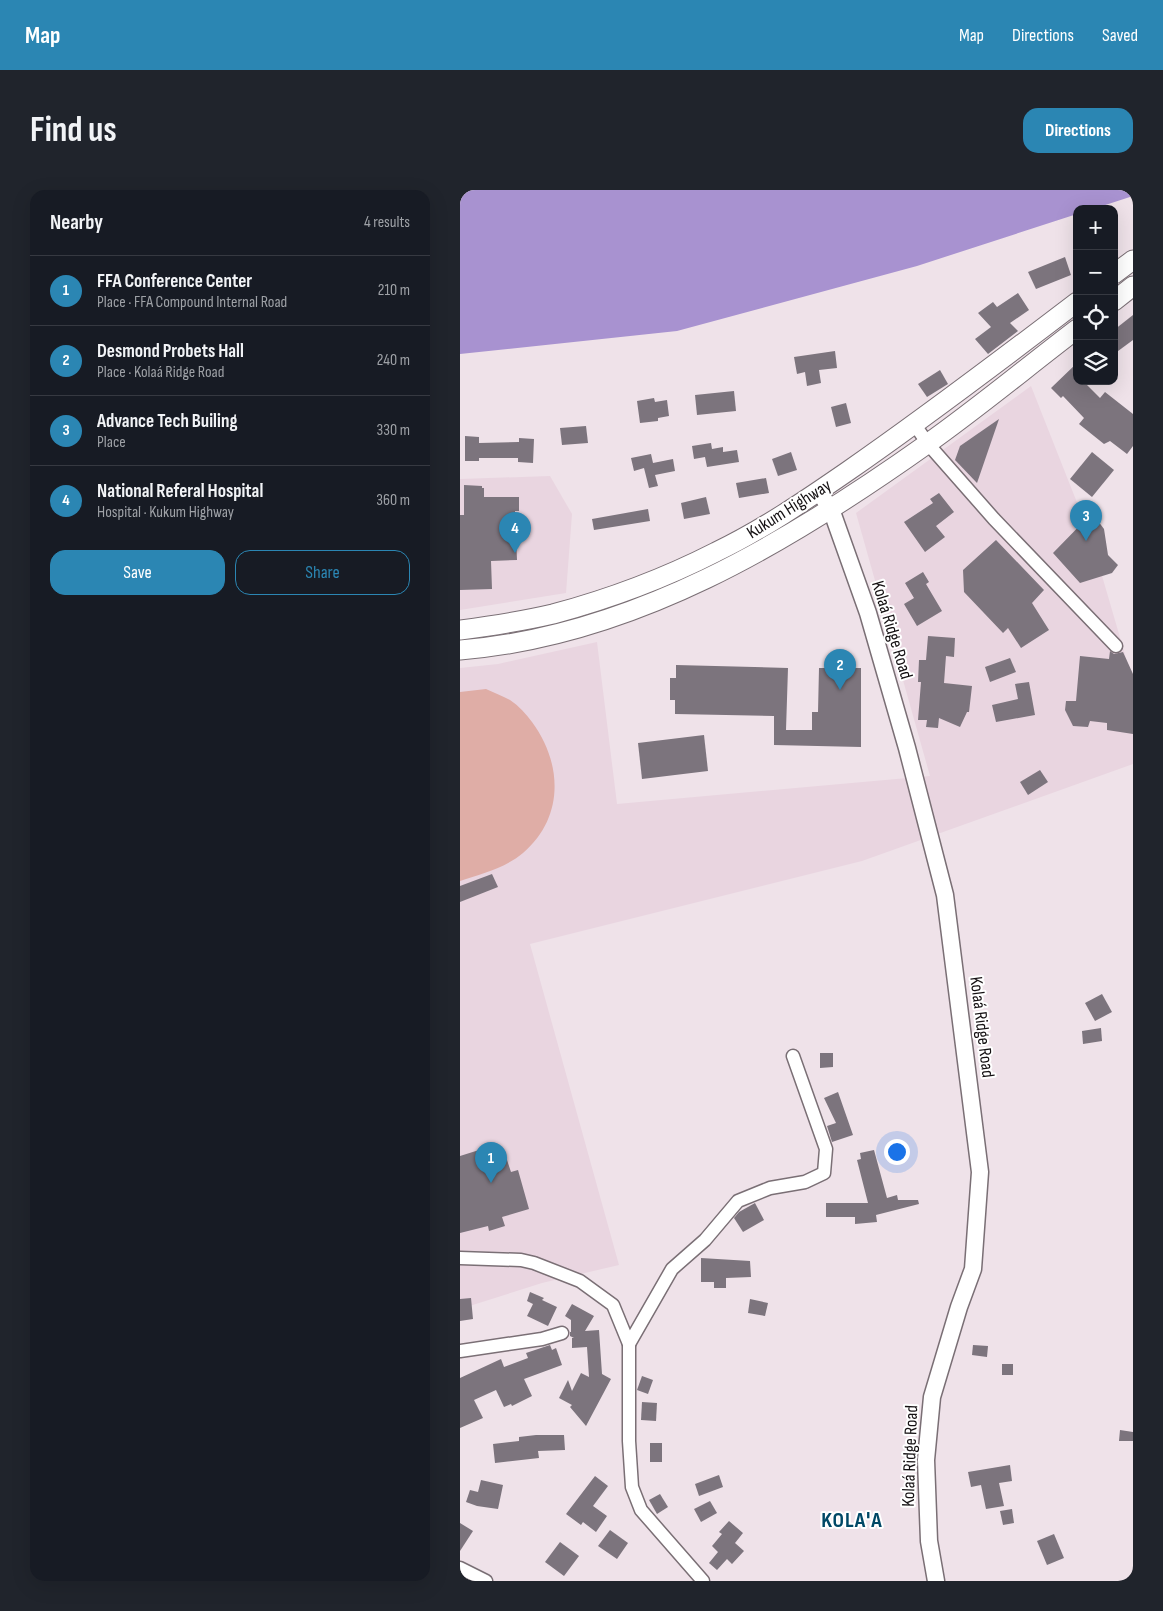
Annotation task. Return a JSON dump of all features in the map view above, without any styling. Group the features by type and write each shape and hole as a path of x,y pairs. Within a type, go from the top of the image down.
{"main road":[{"path":"1118,271 1133,260"},
{"path":"1118,298 1133,286"},
{"name":"Kukum Highway","path":"460,630 531,619 554,613 627,590 674,572 717,552 766,525 915,425 1073,305"},
{"name":"Kukum Highway","path":"460,650 523,641 593,624 634,609 712,575 806,525 928,444 1073,332"}],"street":[{"path":"915,425 928,444 994,519 1116,646"},
{"name":"Kolaá Ridge Road","path":"818,491 831,509 871,623 907,748 945,895 980,1172 974,1269 958,1307 932,1397 926,1460 929,1541 936,1581"},
{"path":"629,1344 672,1269 705,1240 738,1201 770,1188 805,1182 824,1173 826,1149 793,1056"},
{"path":"460,1258 503,1259 534,1264 580,1281 613,1305 629,1344 629,1441 632,1487 641,1510 703,1581"},
{"path":"460,1351 542,1339 562,1333"},
{"path":"460,1568 486,1581"}],"shaded area":[{"path":"460,190 1133,190 1133,196 1105,205 1073,205 1073,215 917,266 677,331 460,354"},
{"path":"1031,386 1091,538 1133,682 1133,764 862,861 530,944 619,1265 542,1283 460,1309 460,668 498,664 597,642 617,804 930,776 856,513"},
{"path":"550,476 572,514 566,593 460,610 460,479"},
{"path":"486,689 513,702 532,722 542,738 549,755 554,773 555,790 546,824 523,853 501,867 460,881 460,692"}],"building":[{"path":"1065,257 1071,275 1036,289 1028,272"},
{"path":"1018,293 1029,310 1010,323 1018,331 988,354 975,339 991,327 978,313 993,302 997,307"},
{"path":"1133,315 1133,340 1118,351 1118,340 1118,327"},
{"path":"835,351 837,368 819,370 821,383 807,386 805,372 797,374 794,357"},
{"path":"1073,367 1073,385 1087,385 1100,398 1105,392 1133,414 1133,446 1127,454 1110,441 1104,444 1079,424 1084,418 1063,396 1061,398 1051,388"},
{"path":"940,370 948,384 927,397 918,384"},
{"path":"734,391 736,411 697,415 695,395"},
{"path":"654,398 655,402 667,400 669,416 658,418 658,421 640,423 637,401"},
{"path":"846,403 851,423 836,427 831,407"},
{"path":"999,419 977,483 955,460 960,446"},
{"path":"586,426 588,443 562,445 560,428"},
{"path":"465,436 479,437 479,443 519,442 519,438 534,439 533,463 518,462 518,458 479,458 479,461 465,461"},
{"path":"711,443 712,449 723,447 723,452 737,450 739,462 707,467 705,457 694,459 692,446"},
{"path":"791,452 797,470 778,476 772,459"},
{"path":"1092,452 1114,470 1092,497 1070,479"},
{"path":"651,454 653,463 673,459 675,471 655,475 658,486 649,488 644,468 634,471 631,458"},
{"path":"766,478 769,493 739,498 736,483"},
{"path":"464,485 482,486 484,488 484,497 519,497 519,511 515,511 517,560 491,561 492,589 460,590 460,515 464,515"},
{"path":"939,493 954,512 936,526 945,537 925,552 904,522 933,503 930,499"},
{"path":"706,497 710,514 684,519 681,503"},
{"path":"648,509 650,521 594,530 592,519"},
{"path":"1092,513 1104,529 1108,555 1118,565 1112,573 1080,583 1053,553"},
{"path":"996,540 1044,590 1032,603 1049,630 1021,648 1008,628 1003,633 964,592 963,570"},
{"path":"923,572 929,582 926,584 942,611 917,626 904,604 914,598 905,583"},
{"path":"928,636 955,638 954,657 946,656 944,683 972,686 969,712 967,712 960,727 939,718 938,728 926,727 927,720 918,720 921,682 918,682 919,660 926,660"},
{"path":"1110,651 1114,654 1123,652 1133,674 1133,734 1107,730 1107,723 1090,721 1088,727 1073,726 1065,710 1066,701 1076,701 1080,656 1109,659"},
{"path":"1010,658 1016,672 990,682 985,667"},
{"path":"676,665 788,668 786,730 812,730 812,712 818,712 819,668 861,668 861,747 774,745 774,716 675,714 675,700 670,700 670,678 676,678"},
{"path":"1029,682 1035,715 996,722 992,705 1018,699 1015,684"},
{"path":"704,735 708,771 642,779 638,743"},
{"path":"1040,770 1048,782 1028,795 1020,782"},
{"path":"492,874 498,887 460,902 460,886"},
{"path":"1102,994 1112,1012 1095,1021 1085,1003"},
{"path":"1101,1028 1102,1041 1083,1044 1082,1031"},
{"path":"820,1053 833,1053 833,1067 820,1068"},
{"path":"838,1092 853,1135 832,1142 827,1126 836,1123 824,1098"},
{"path":"495,1145 498,1156 505,1154 511,1172 518,1170 529,1209 502,1217 505,1226 489,1231 488,1226 460,1233 460,1156"},
{"path":"874,1150 887,1198 897,1195 898,1200 918,1200 919,1204 876,1215 877,1222 855,1224 855,1217 826,1217 826,1203 868,1203 857,1160 861,1159 860,1153"},
{"path":"755,1203 764,1220 743,1232 734,1218 739,1212"},
{"path":"701,1258 750,1261 751,1277 726,1278 726,1288 714,1288 714,1282 701,1282"},
{"path":"530,1292 544,1298 542,1300 557,1307 548,1326 527,1316 533,1304 527,1301"},
{"path":"471,1298 473,1319 460,1321 460,1299"},
{"path":"750,1299 768,1303 765,1316 748,1313"},
{"path":"572,1304 594,1316 585,1331 599,1330 602,1374 611,1379 586,1426 570,1407 572,1405 559,1398 568,1380 572,1391 581,1373 589,1377 587,1347 572,1348 572,1338 574,1338 570,1336 571,1320 565,1316"},
{"path":"550,1345 552,1350 556,1348 562,1365 524,1379 532,1396 512,1406 511,1404 504,1407 496,1390 474,1400 483,1418 460,1428 460,1378 501,1359 504,1367 528,1358 526,1353"},
{"path":"973,1345 988,1346 987,1357 972,1355"},
{"path":"1002,1364 1013,1364 1013,1375 1002,1375"},
{"path":"642,1376 653,1380 648,1394 637,1390"},
{"path":"642,1402 657,1403 656,1421 641,1420"},
{"path":"1120,1430 1133,1432 1133,1441 1119,1441"},
{"path":"564,1435 565,1450 538,1451 539,1458 495,1463 493,1444 519,1441 519,1437"},
{"path":"650,1443 662,1443 662,1462 650,1462"},
{"path":"1010,1465 1012,1481 999,1483 1004,1506 986,1509 981,1485 971,1487 968,1472"},
{"path":"719,1475 723,1487 699,1496 695,1484"},
{"path":"595,1476 608,1486 593,1506 607,1516 596,1532 583,1522 581,1525 566,1514"},
{"path":"481,1480 503,1485 498,1509 477,1506 466,1502 470,1490 478,1492"},
{"path":"660,1494 668,1507 657,1514 649,1500"},
{"path":"710,1501 717,1513 701,1522 694,1509"},
{"path":"1012,1509 1014,1523 1003,1525 1000,1511"},
{"path":"729,1521 743,1533 735,1543 744,1551 732,1564 727,1559 717,1570 709,1563 718,1552 712,1546 722,1534 719,1532"},
{"path":"460,1523 473,1531 460,1551"},
{"path":"610,1530 628,1543 617,1559 598,1546"},
{"path":"1054,1534 1064,1558 1047,1565 1037,1541"},
{"path":"560,1542 579,1556 564,1576 545,1562"}],"place":[{"name":"Advance Tech Builing","path":"1086,541"},
{"name":"National Referal Hospital","path":"515,553"},
{"name":"Desmond Probets Hall","path":"840,690"},
{"name":"FFA Conference Center","path":"491,1183"}],"district":[{"name":"KOLA'A","path":"852,1520"}]}
